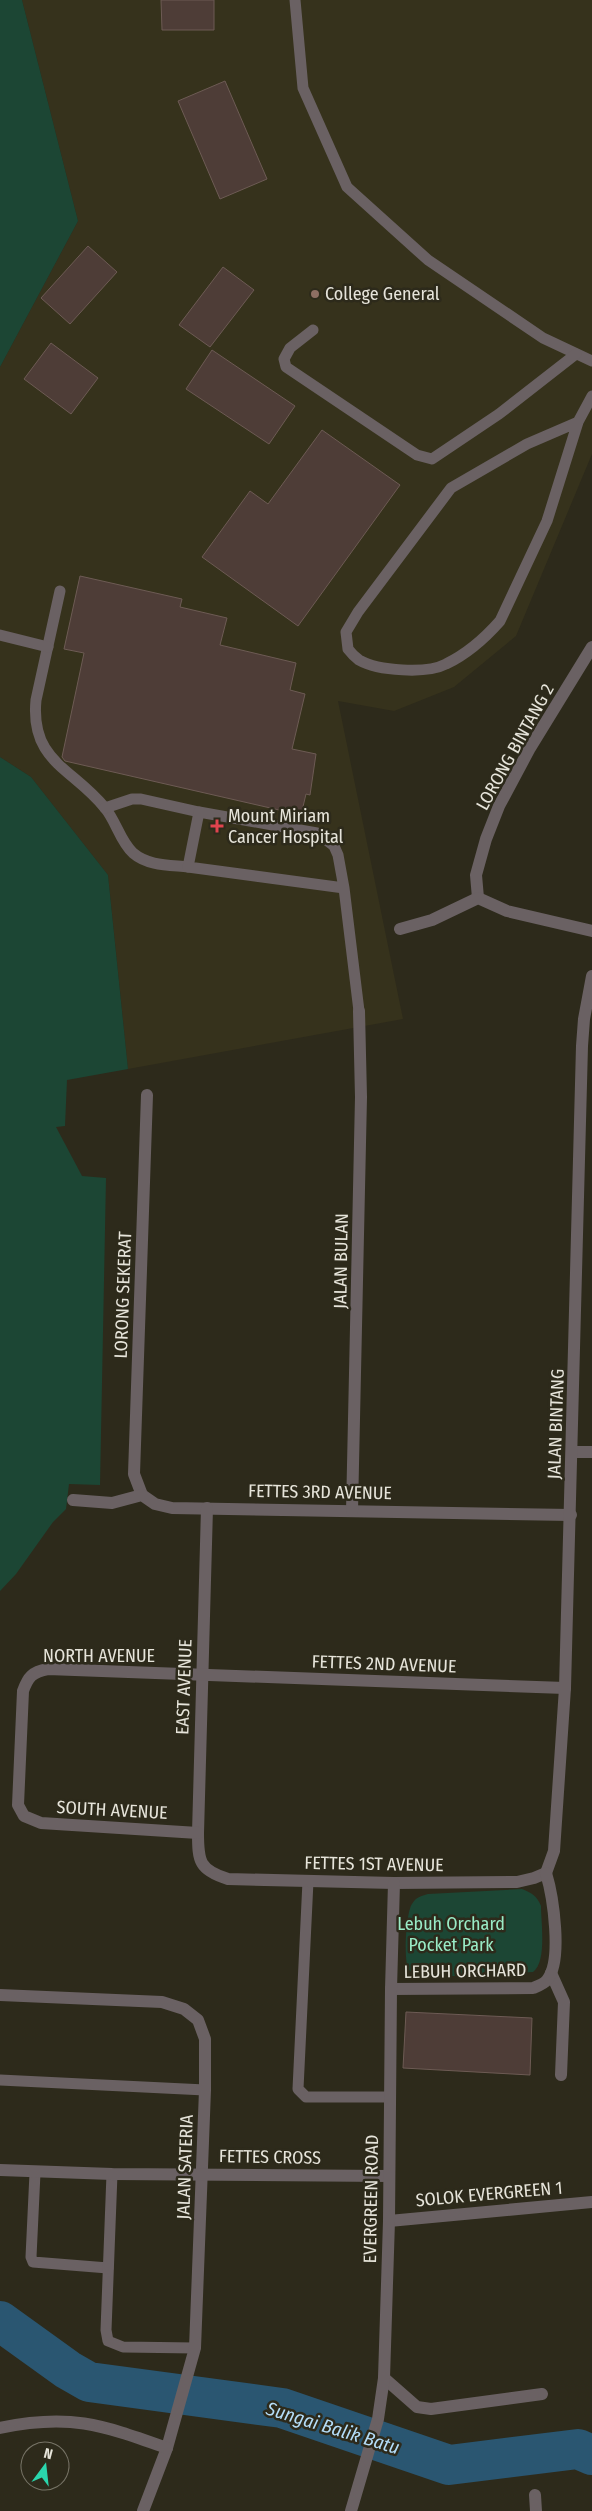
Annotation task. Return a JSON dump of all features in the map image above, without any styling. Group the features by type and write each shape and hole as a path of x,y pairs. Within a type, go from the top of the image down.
{"street":[{"name":"LORONG BINTANG 2","path":"478,898 476,875 486,839 499,806 530,748 592,647"},
{"path":"400,929 432,920 478,898 507,911 592,931"},
{"name":"JALAN BINTANG","path":"546,1873 554,1851 565,1688 582,1046 584,1019 592,976"},
{"name":"JALAN BULAN","path":"352,1511 361,1107 358,1012"},
{"name":"LORONG SEKERAT","path":"142,1495 134,1474 146,1095"},
{"path":"572,1452 592,1452"},
{"path":"73,1500 112,1503 142,1495"},
{"name":"FETTES 3RD AVENUE","path":"142,1495 155,1504 172,1508 571,1514"},
{"name":"EAST AVENUE","path":"203,1866 198,1857 198,1833 207,1508"},
{"name":"NORTH AVENUE","path":"24,1816 18,1805 23,1691 28,1677 38,1671 48,1669 202,1675"},
{"name":"FETTES 2ND AVENUE","path":"202,1675 565,1688"},
{"name":"SOUTH AVENUE","path":"24,1816 41,1823 198,1833"},
{"name":"FETTES 1ST AVENUE","path":"203,1866 213,1874 228,1879 394,1883 517,1882 546,1873"},
{"name":"LEBUH ORCHARD","path":"391,1989 533,1988 546,1982 551,1973 555,1936 553,1898 546,1873"},
{"name":"EVERGREEN ROAD","path":"351,2511 378,2419 384,2378 389,2221 394,1883"},
{"path":"551,1973 564,2002 561,2075"},
{"name":"JALAN SATERIA","path":"0,1995 162,2002 184,2009 198,2020 205,2039 205,2090 194,2348 167,2448 143,2511"},
{"name":"FETTES CROSS","path":"0,2170 35,2173 389,2176"},
{"name":"SOLOK EVERGREEN 1","path":"389,2221 592,2202"},
{"path":"384,2378 417,2407 430,2409 542,2394"},
{"path":"0,2428 32,2421 64,2420 104,2426 167,2448"},
{"path":"535,2495 536,2511"}],"lane":[{"path":"295,0 304,88 347,187 428,260 543,338 592,361"},
{"path":"313,330 290,348 284,359 286,367 417,455 432,459 499,414 576,354"},
{"path":"578,422 527,444 451,488 358,612 346,632 348,649 360,660 384,668 411,671 444,665 470,649 491,632 500,621 547,521 578,422 592,396"},
{"path":"60,591 34,716 40,740 46,753 105,808 134,854 156,864 344,888"},
{"path":"0,635 48,647"},
{"path":"105,808 132,799 141,799 199,812 317,833 334,846 338,855 344,888 358,1012"},
{"path":"188,867 199,812"},
{"path":"308,1881 298,2089 306,2097 390,2097"},
{"path":"0,2080 205,2090"},
{"path":"35,2173 31,2257 33,2262 108,2268"},
{"path":"112,2174 106,2330 108,2341 123,2347 194,2348"}],"shaded area":[{"name":"College General","path":"22,0 592,0 592,454 516,636 454,687 394,711 338,701 403,1019 128,1069 108,875 31,777 0,757 0,367 78,221"}],"green space":[{"path":"0,0 22,0 78,221 0,367"},
{"path":"0,757 31,777 108,875 128,1069 67,1080 65,1126 56,1127 82,1176 106,1178 100,1485 69,1484 66,1509 53,1522 16,1574 0,1591"},
{"name":"Lebuh Orchard Pocket Park","path":"522,1889 534,1895 541,1906 542,1951 537,1967 533,1972 432,1977 417,1975 409,1970 406,1958 408,1917 410,1909 417,1898 428,1894"}],"building":[{"path":"161,0 214,0 214,30 162,30"},
{"path":"225,81 267,179 220,199 178,101"},
{"path":"88,246 117,272 70,324 41,298"},
{"path":"223,267 254,290 210,347 179,325"},
{"path":"51,343 98,378 71,414 24,379"},
{"path":"212,350 295,406 269,444 186,389"},
{"path":"322,430 400,485 298,626 202,557 250,491 268,504"},
{"path":"80,576 182,599 180,607 227,618 220,645 296,663 290,690 305,694 292,749 316,754 310,795 306,794 301,815 65,761 62,757 84,653 64,649"},
{"path":"406,2012 532,2018 530,2075 403,2068"}],"waterway":[{"name":"Sungai Balik Batu","path":"0,2321 68,2370 89,2382 282,2408 449,2465 578,2449 592,2455"}],"place":[{"name":"College General","path":"315,294"},
{"name":"Mount Miriam Cancer Hospital","path":"217,826"}]}
